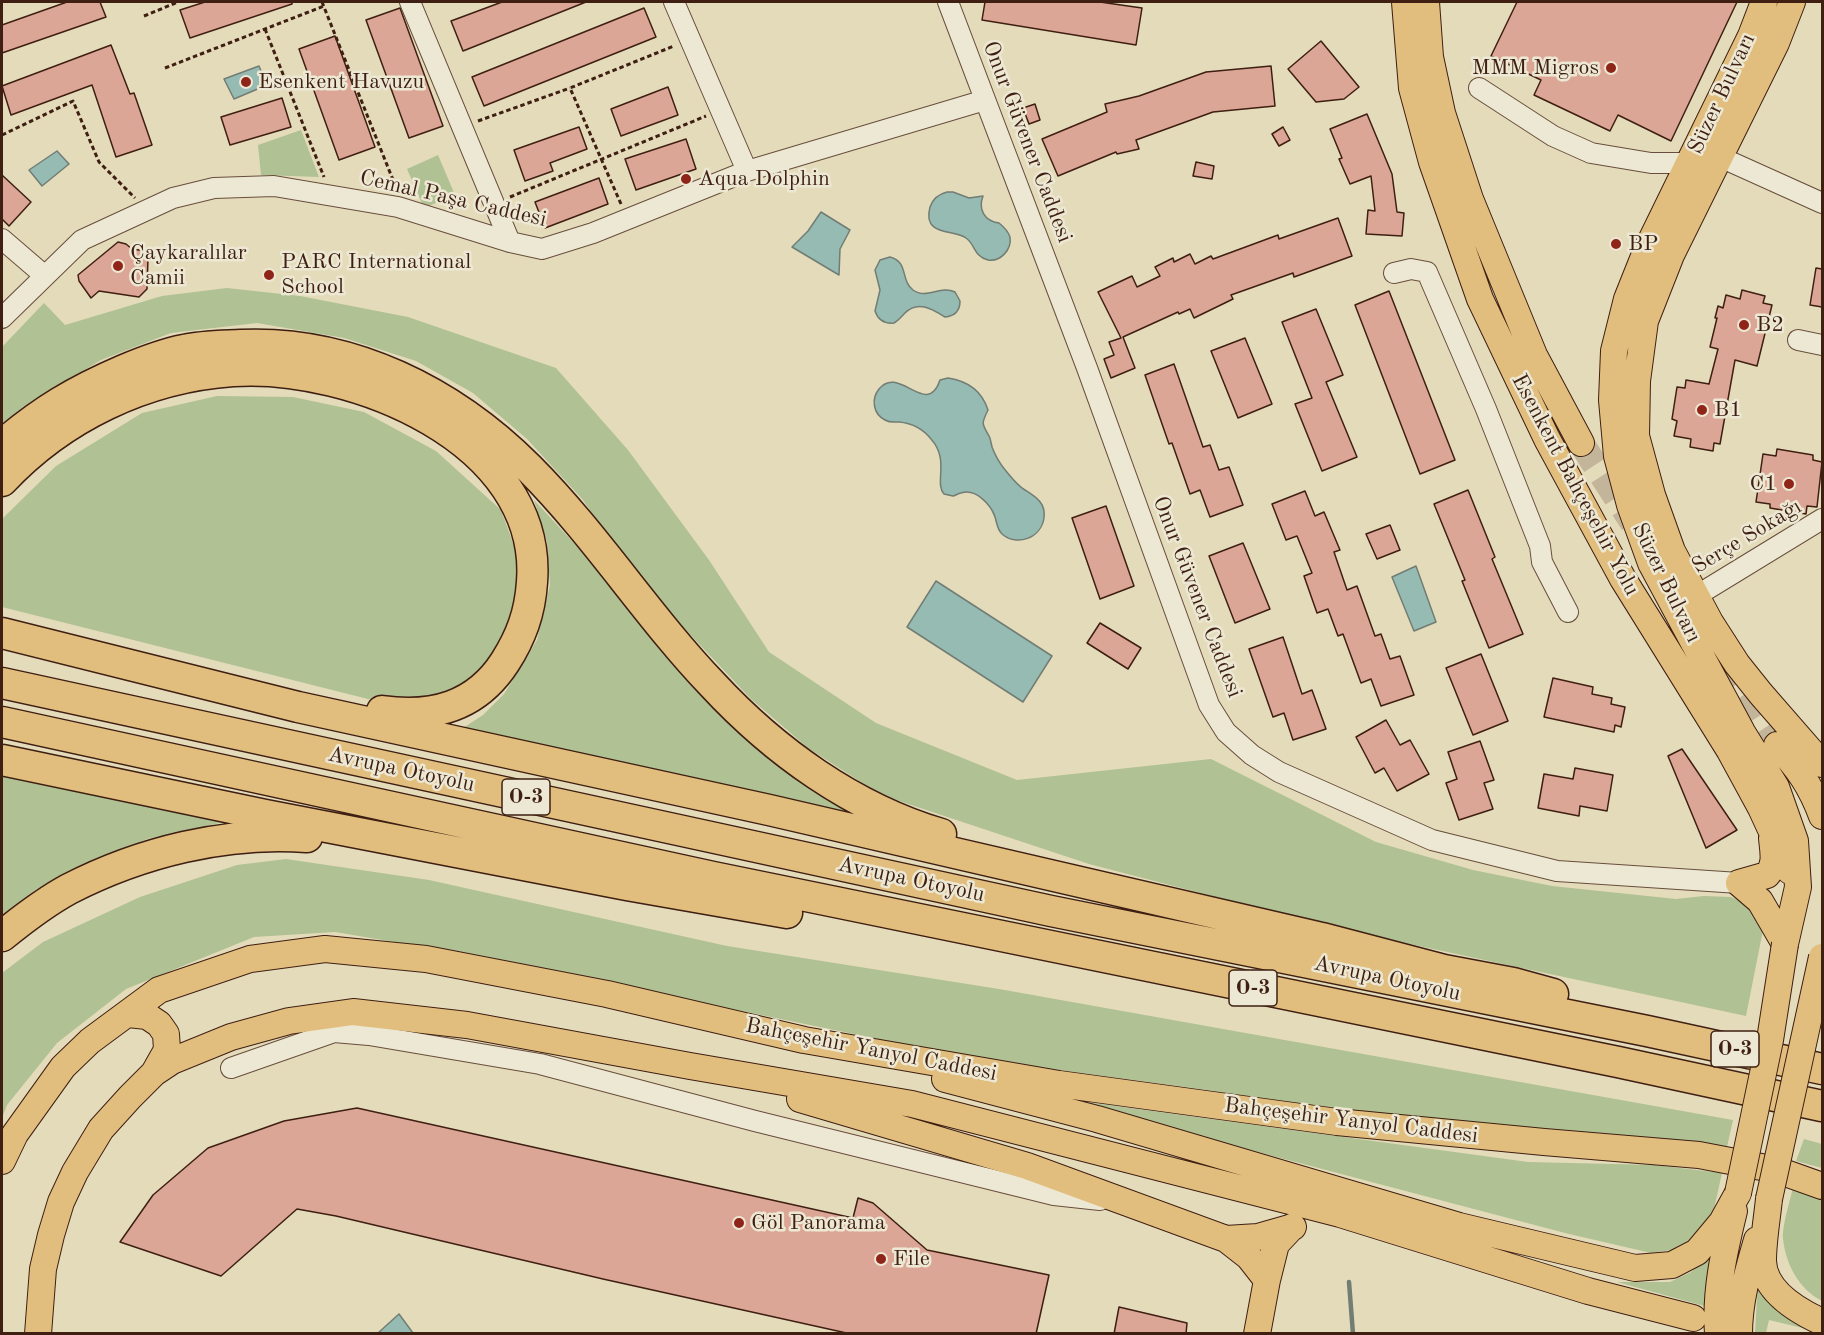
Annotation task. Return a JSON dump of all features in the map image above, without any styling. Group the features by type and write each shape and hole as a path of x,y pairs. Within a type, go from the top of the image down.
{"highway":[{"path":"2,445 33,419 87,386 145,361 184,350 257,344 300,347 363,362 403,377 442,398 472,419 497,438 530,469 571,514 682,652 751,723 782,749 818,775 855,797 897,817 934,832 1010,855 1053,876"},
{"path":"2,481 48,438 93,409 136,392 186,377 234,371 312,375 377,394 434,423 478,456 497,475 516,503 529,535 534,566 529,611 521,634 501,667 486,685 440,711 418,714 392,712 286,694 264,697"},
{"path":"2,633 298,707 769,810 1322,938 1444,970 1513,983 1563,997 1647,1031"},
{"name":"Avrupa Otoyolu","path":"2,683 1051,911 1647,1031 1822,1069"},
{"name":"Avrupa Otoyolu","path":"2,722 888,914 1618,1062 1822,1106"},
{"path":"2,760 265,815 627,885 823,918 855,918 888,914"},
{"path":"2,936 31,913 100,875 178,849 220,839 296,836 354,842 476,862 518,863"}],"main road":[{"name":"Esenkent Bahçeşehir Yolu","path":"1405,2 1412,88 1432,162 1479,299 1547,439 1612,559 1730,751 1797,887"},
{"name":"Esenkent Bahçeşehir Yolu","path":"1426,2 1430,57 1442,114 1470,199 1534,355 1581,442"},
{"name":"Süzer Bulvarı","path":"1764,2 1707,164 1645,321 1637,381 1636,436 1652,495 1672,551 1696,596 1737,664 1822,764"},
{"name":"Süzer Bulvarı","path":"1792,2 1776,44 1707,164 1647,249 1627,299 1614,351 1612,400 1617,456 1630,505 1652,563 1742,732 1776,787 1795,841 1797,887"},
{"path":"1777,744 1800,770 1815,795 1822,816"},
{"path":"1739,883 1767,875 1770,872 1774,861 1771,831"},
{"path":"1739,883 1760,901 1785,944"},
{"path":"1718,1334 1716,1308 1720,1270 1770,1040 1785,944 1797,887"},
{"name":"Bahçeşehir Yanyol Caddesi","path":"2,1161 15,1134 63,1067 90,1041 159,990 250,959 325,949 437,961 607,994 804,1040 1059,1084 1337,1122 1699,1155 1777,1170 1822,1186"},
{"path":"1739,1334 1739,1315 1747,1274 1769,1199 1822,957"},
{"name":"Bahçeşehir Yanyol Caddesi","path":"38,1334 43,1269 61,1202 75,1172 101,1129 154,1073 172,1061 231,1037 289,1020 353,1011 467,1025 912,1104 1340,1214 1588,1291 1693,1318"},
{"path":"128,1014 147,1016 159,1024 166,1034 167,1050 154,1073"},
{"path":"804,1040 1096,1119 1458,1226 1635,1268 1672,1265 1697,1252 1722,1222 1738,1193"},
{"path":"690,1066 1027,1166 1226,1239 1249,1257 1267,1280"},
{"path":"1769,1199 1763,1262 1769,1280 1786,1301 1822,1322"},
{"path":"1226,1239 1258,1237 1306,1221 1340,1214"},
{"path":"1257,1334 1276,1244 1292,1227"}],"street":[{"path":"410,2 510,242"},
{"path":"674,2 747,171"},
{"name":"Onur Güvener Caddesi","path":"948,2 1091,379 1209,705 1226,732 1252,755 1279,772 1432,840 1557,871 1739,883"},
{"path":"1479,87 1552,136 1591,153 1651,163 1707,164 1822,203"},
{"name":"Cemal Paşa Caddesi","path":"2,318 82,240 173,198 214,188 274,186 331,195 405,209 510,242 542,249 593,233 747,171 985,100"},
{"path":"2,239 45,276"},
{"path":"1394,273 1411,269 1427,272 1486,409 1540,546 1542,561 1568,612"},
{"path":"1798,340 1822,345"},
{"name":"Serçe Sokağı","path":"1696,596 1822,519"},
{"path":"231,1068 334,1032 369,1035 540,1064 755,1121 1054,1195 1127,1203"}],"path":[{"path":"144,16 178,2"},
{"path":"165,68 323,4 405,209"},
{"path":"265,29 331,195"},
{"path":"462,127 570,88 691,40"},
{"path":"570,88 627,219"},
{"path":"2,135 73,101 99,162 147,210"},
{"path":"494,203 721,110"}],"green space":[{"path":"301,130 319,177 261,175 258,145"},
{"path":"438,155 455,195 424,208 407,169"},
{"path":"227,288 300,296 408,317 556,368 628,450 709,560 769,652 876,723 1017,780 1211,759 1376,842 1473,870 1552,886 1676,899 1704,896 1731,897 1749,905 1763,930 1746,1016 1335,928 1089,864 881,795 808,748 751,699 632,573 583,500 527,439 473,393 416,361 344,338 257,323 171,333 101,360 34,401 2,427 2,347 44,303 65,325 162,296"},
{"path":"217,396 293,397 364,412 436,451 501,510 523,571 512,617 496,654 479,676 450,694 380,702 2,607 2,519 56,466 142,413"},
{"path":"534,500 622,595 861,816 460,730 483,715 504,694 537,640 550,585 547,542"},
{"path":"2,772 238,819 147,839 89,863 35,890 2,917"},
{"path":"286,859 429,880 727,946 999,989 1733,1120 1727,1147 1531,1128 1363,1116 1207,1090 1015,1064 912,1046 727,1008 569,979 406,944 335,932 254,937 126,989 57,1043 7,1105 2,1118 2,973 43,942 140,897 237,865"},
{"path":"1049,1097 1528,1162 1655,1165 1722,1173 1714,1209 1703,1226 1688,1241 1671,1250 1651,1253 1565,1233"},
{"path":"1804,1139 1822,1144 1822,1168 1796,1161"},
{"path":"1793,1187 1822,1199 1822,1301 1800,1283 1787,1258 1783,1239 1784,1227"},
{"path":"1716,1251 1708,1307 1617,1282 1670,1282 1691,1272"},
{"path":"1758,1281 1811,1330 1769,1320 1766,1333 1755,1334"}],"water":[{"name":"Esenkent Havuzu","path":"259,66 267,85 234,99 224,79"},
{"path":"57,151 69,164 42,186 29,170"},
{"path":"947,192 969,198 983,196 981,205 984,214 989,220 999,223 1010,237 1007,251 1001,257 992,260 983,258 966,238 935,228 929,217 931,204 941,194"},
{"path":"821,212 850,230 840,249 839,275 792,247 808,231"},
{"path":"890,257 900,263 909,286 918,293 944,290 955,292 960,301 956,312 945,317 920,306 910,309 894,323 887,323 880,319 875,311 880,290 875,270 880,260"},
{"path":"948,378 968,384 982,397 988,410 983,425 998,459 1017,484 1042,504 1044,518 1042,525 1028,538 1014,540 1002,534 990,507 977,495 967,492 953,496 944,494 940,484 940,455 931,439 921,429 912,425 885,420 874,406 876,393 887,383 904,385 920,393 928,394 934,391 940,380"},
{"path":"1416,566 1436,622 1414,631 1392,577"},
{"path":"936,581 1052,656 1023,702 907,627"},
{"path":"399,1314 413,1333 378,1333"}],"building":[{"path":"67,2 100,2 106,17 2,53 2,25"},
{"path":"205,2 292,2 292,4 190,38 180,10"},
{"path":"502,2 586,2 463,51 451,21"},
{"path":"985,2 1100,2 1142,8 1136,45 982,20"},
{"name":"MMM Migros","path":"1517,2 1737,2 1671,141 1618,115 1610,131 1534,95 1541,80 1491,56"},
{"path":"400,8 443,126 409,138 366,20"},
{"path":"644,8 656,37 484,106 472,77"},
{"path":"335,36 375,147 339,160 299,49"},
{"path":"1321,41 1359,87 1344,99 1316,102 1288,69"},
{"path":"111,45 130,94 134,93 152,145 116,157 92,85 11,115 2,86"},
{"path":"1271,66 1275,106 1213,112 1136,140 1139,149 1117,154 1116,152 1058,176 1042,139 1107,112 1105,104 1139,96 1206,72"},
{"path":"668,87 678,115 621,136 611,109"},
{"path":"282,98 291,127 230,145 221,117"},
{"path":"1035,104 1040,120 1029,124 1023,108"},
{"path":"1367,114 1392,174 1397,212 1404,213 1402,236 1366,234 1368,210 1375,211 1371,176 1350,184 1330,129"},
{"path":"579,127 587,149 550,163 553,171 525,181 514,150"},
{"path":"1283,127 1290,140 1279,146 1272,134"},
{"path":"686,139 696,169 636,190 625,159"},
{"path":"1196,162 1214,166 1212,179 1193,176"},
{"path":"2,175 31,202 9,226 2,219"},
{"path":"599,178 608,204 545,228 535,202"},
{"path":"1338,218 1352,256 1294,277 1293,273 1231,295 1233,299 1194,318 1190,309 1179,314 1178,312 1123,337 1135,368 1111,378 1104,359 1114,355 1109,342 1121,338 1098,292 1132,276 1137,287 1160,276 1155,267 1173,258 1174,262 1190,254 1195,264 1211,256 1213,259 1278,235 1279,239"},
{"name":"Çaykaralılar Camii","path":"118,242 132,249 146,251 148,258 147,289 139,297 99,291 91,298 79,281 78,275"},
{"path":"1816,268 1822,269 1822,307 1810,305"},
{"path":"1742,290 1765,296 1763,303 1772,305 1757,366 1735,360 1720,444 1714,443 1713,451 1690,447 1691,439 1674,436 1677,421 1672,419 1677,387 1685,388 1686,380 1709,384 1718,349 1710,347 1718,306 1723,308 1726,295 1740,299"},
{"path":"1389,291 1455,460 1420,474 1355,305"},
{"path":"1316,309 1343,375 1326,382 1357,457 1322,471 1295,404 1312,398 1282,322"},
{"path":"1245,338 1272,404 1238,418 1211,351"},
{"path":"1174,364 1203,447 1210,445 1219,470 1229,467 1243,505 1210,517 1200,490 1190,494 1172,443 1169,444 1145,375"},
{"name":"C1","path":"1777,449 1813,455 1813,460 1822,462 1817,507 1807,506 1806,514 1770,508 1770,504 1756,502 1763,454 1776,456"},
{"path":"1468,490 1495,557 1492,559 1523,634 1489,648 1462,581 1465,580 1434,504"},
{"path":"1305,491 1315,516 1324,512 1340,550 1334,552 1347,590 1357,586 1375,636 1381,634 1390,659 1400,656 1414,695 1381,706 1371,679 1361,683 1343,634 1338,636 1328,609 1317,613 1304,576 1312,573 1297,536 1286,540 1272,504"},
{"path":"1106,506 1134,586 1100,599 1072,518"},
{"path":"1390,525 1400,550 1377,559 1366,534"},
{"path":"1243,543 1270,609 1235,623 1209,556"},
{"path":"1100,623 1141,648 1128,669 1087,643"},
{"path":"1283,637 1302,694 1312,690 1326,729 1293,740 1284,713 1273,717 1249,649"},
{"path":"1481,654 1508,721 1473,735 1446,668"},
{"path":"1553,678 1593,687 1592,694 1612,698 1611,704 1625,707 1621,727 1615,725 1614,732 1544,717"},
{"path":"1386,720 1400,745 1410,740 1429,774 1397,791 1384,768 1375,773 1356,737"},
{"path":"1480,741 1494,780 1484,783 1493,809 1459,820 1446,783 1457,779 1448,752"},
{"path":"1682,749 1737,830 1706,848 1668,756"},
{"path":"1575,768 1613,775 1607,811 1580,806 1579,816 1538,808 1544,774 1573,779"},
{"path":"357,1108 853,1218 858,1198 873,1203 927,1250 1049,1275 1036,1334 851,1334 297,1209 221,1276 120,1242 153,1195 208,1148 284,1121"},
{"path":"1119,1307 1187,1323 1186,1334 1114,1334"}],"waterway":[{"path":"1349,1282 1353,1334"}],"tunnel":[{"path":"1581,443 1633,523"},
{"path":"1723,662 1777,745"}],"place":[{"name":"MMM Migros","path":"1611,68"},
{"name":"Esenkent Havuzu","path":"246,82"},
{"name":"Aqua Dolphin","path":"686,179"},
{"name":"BP","path":"1616,244"},
{"name":"Çaykaralılar Camii","path":"118,266"},
{"name":"PARC International School","path":"269,275"},
{"name":"B2","path":"1744,325"},
{"name":"B1","path":"1702,410"},
{"name":"C1","path":"1789,484"},
{"name":"Göl Panorama","path":"739,1223"},
{"name":"File","path":"881,1259"}]}
